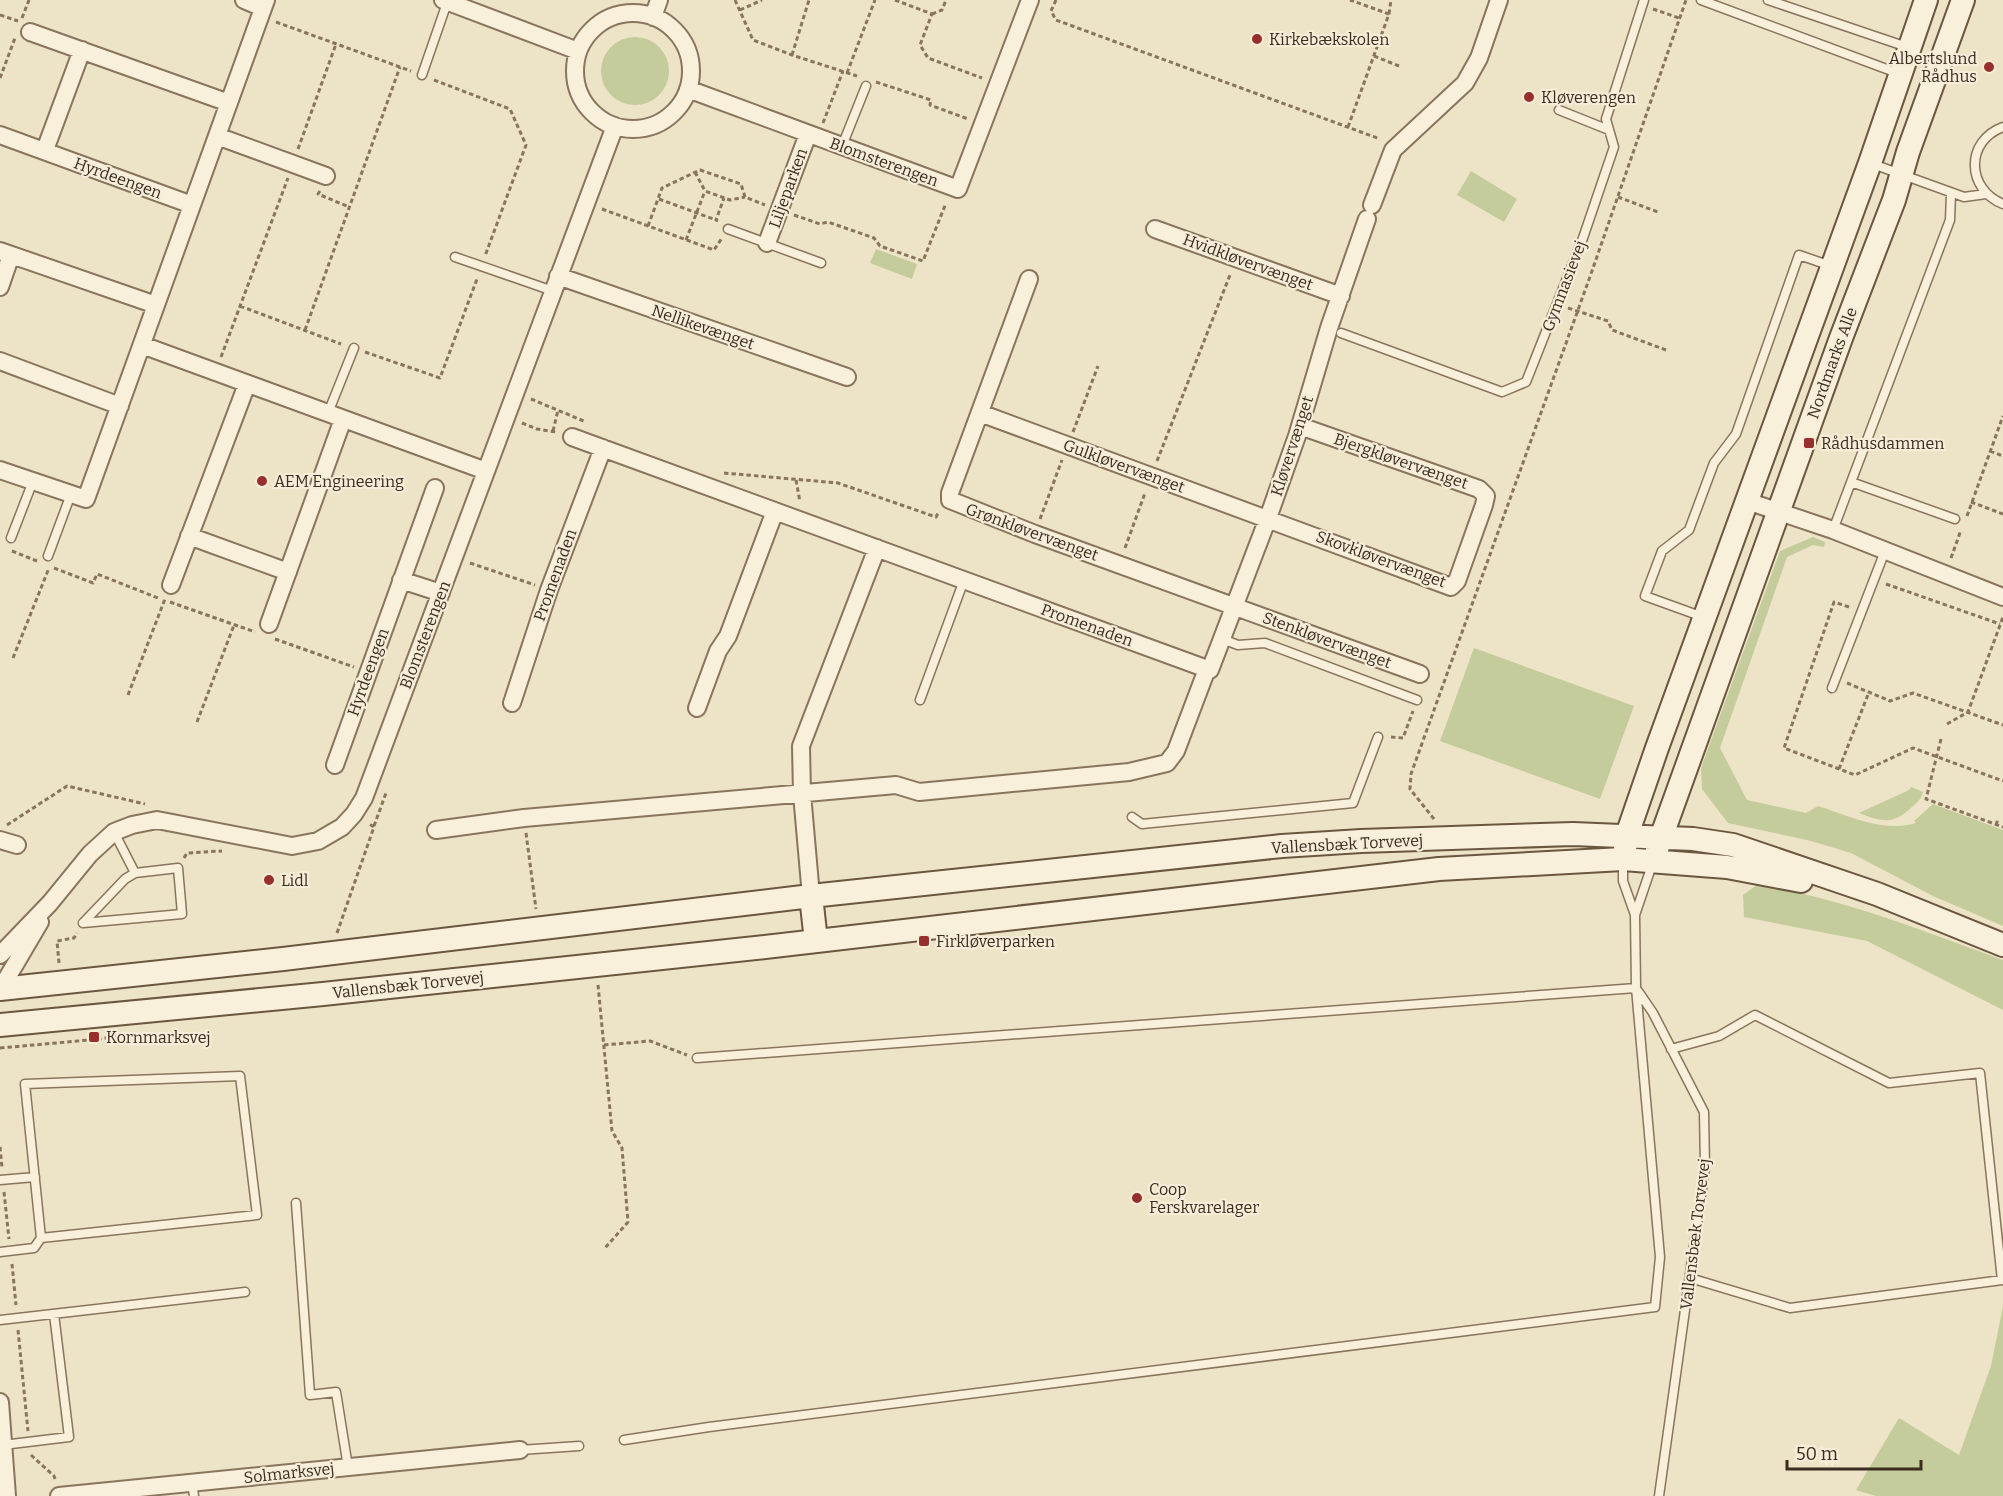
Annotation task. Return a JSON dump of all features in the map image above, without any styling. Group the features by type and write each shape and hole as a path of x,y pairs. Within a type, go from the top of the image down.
{"street":[{"path":"0,470 86,500 263,8 244,0"},
{"path":"653,16 659,0"},
{"name":"Blomsterengen","path":"688,89 958,189 1030,0"},
{"name":"Kløvervænget","path":"1208,670 1268,518 1300,426 1329,328 1393,150 1465,83 1479,57 1499,0"},
{"name":"Nordmarks Alle","path":"1623,860 1627,836 1870,162 1926,0"},
{"name":"Nordmarks Alle","path":"1653,862 1841,338 1894,200 1963,0"},
{"path":"446,1 578,51"},
{"path":"634,13 653,16 668,25 684,44 691,67 688,89 677,108 661,122 642,128 615,126 602,120 591,111 579,93 575,72 578,51 588,34 608,18 634,13"},
{"path":"25,27 229,103"},
{"path":"1910,48 1937,71"},
{"path":"45,150 82,50"},
{"path":"1901,75 1937,71"},
{"name":"Blomsterengen","path":"0,955 50,903 90,854 114,832 132,825 157,820 292,846 318,841 342,827 354,814 364,798 615,126"},
{"name":"Hyrdeengen","path":"0,135 192,205"},
{"name":"Liljeparken","path":"767,243 779,210 813,135"},
{"path":"217,136 326,176"},
{"name":"Hvidkløvervænget","path":"1155,229 1341,296"},
{"path":"0,287 6,253 156,305"},
{"name":"Grønkløvervænget","path":"1029,279 950,493 950,500 1025,530 1234,606"},
{"name":"Nellikevænget","path":"556,284 847,377"},
{"path":"142,345 486,471"},
{"path":"0,361 120,406"},
{"path":"168,593 247,384"},
{"name":"Gulkløvervænget","path":"980,413 1268,518"},
{"path":"268,632 336,416"},
{"name":"Bjergkløvervænget","path":"1300,426 1479,489 1486,496 1471,545"},
{"name":"Promenaden","path":"572,437 1208,670"},
{"name":"Promenaden","path":"512,703 549,590 603,448"},
{"name":"Hyrdeengen","path":"335,765 435,488"},
{"path":"1747,501 1833,531 2003,597"},
{"path":"697,708 718,651 728,636 775,510"},
{"name":"Skovkløvervænget","path":"1268,518 1451,586 1457,581 1471,545"},
{"path":"189,537 288,572"},
{"path":"816,941 802,794 801,746 877,548"},
{"path":"401,580 441,593"},
{"name":"Stenkløvervænget","path":"1234,606 1420,674"},
{"path":"436,830 524,818 896,785 919,792 1129,772 1167,764 1176,751 1208,670"},
{"name":"Vallensbæk Torvevej","path":"0,990 811,896 1281,846 1350,841 1573,834 1693,838 1733,845 1876,894 2003,945"},
{"path":"0,840 17,845"},
{"name":"Vallensbæk Torvevej","path":"0,1025 597,965 1439,869 1623,860 1727,867 1876,894"},
{"name":"Blomsterengen","path":"0,990 50,903"},
{"path":"0,1402 8,1496"},
{"name":"Solmarksvej","path":"59,1496 193,1489 348,1467 520,1449"}],"lane":[{"name":"Gymnasievej","path":"1341,333 1502,392 1526,382 1614,147 1606,119 1644,0"},
{"path":"1701,0 1901,75"},
{"path":"1768,0 1784,3 1910,48"},
{"path":"422,75 446,1"},
{"path":"842,146 868,83"},
{"path":"1558,110 1609,130"},
{"path":"2003,127 1983,141 1975,158 1977,177 1986,194 2003,204"},
{"path":"1870,162 1964,197 1986,194"},
{"path":"1833,531 1950,220 1951,193"},
{"name":"Liljeparken","path":"728,229 820,263"},
{"path":"1705,618 1645,596 1662,551 1689,530 1714,463 1736,434 1799,255 1832,266"},
{"path":"455,257 556,284"},
{"path":"336,416 354,348"},
{"path":"11,538 33,481"},
{"path":"1851,482 1955,519"},
{"path":"48,556 71,494"},
{"path":"1832,688 1885,551"},
{"path":"920,700 964,580"},
{"path":"1222,639 1238,645 1265,643 1416,700"},
{"path":"1132,817 1142,824 1353,802 1378,737"},
{"path":"114,832 135,873"},
{"path":"624,1440 709,1427 1655,1307 1660,1257 1636,988 1635,915 1623,881 1623,860"},
{"path":"1635,915 1653,862"},
{"path":"178,868 182,914 83,923 125,879 135,873 178,868"},
{"path":"697,1058 1636,988"},
{"name":"Vallensbæk Torvevej","path":"1636,988 1653,1013 1704,1112 1705,1167 1659,1496"},
{"path":"1671,1049 1719,1036 1755,1015 1889,1083 1980,1073 2002,1280 1790,1308 1690,1278"},
{"path":"0,1252 34,1248 41,1238 25,1084 240,1076 257,1215 41,1238"},
{"path":"0,1180 35,1177"},
{"path":"296,1203 310,1395 336,1392 348,1467"},
{"path":"0,1320 245,1292"},
{"path":"3,1445 69,1437 54,1314"},
{"path":"520,1449 579,1446"}],"path":[{"path":"735,0 753,40 845,72 868,83 931,100 930,105 968,119"},
{"path":"740,10 762,0"},
{"path":"792,55 809,0"},
{"path":"813,135 845,72 875,0"},
{"path":"895,0 932,14 942,10 946,0"},
{"path":"1056,0 1052,11 1056,20 1382,139"},
{"path":"1350,0 1389,14"},
{"path":"1348,127 1389,14 1391,0"},
{"path":"1437,823 1410,789 1411,774 1578,311 1686,0"},
{"path":"240,306 440,378 526,145 510,109 336,44 263,8"},
{"path":"932,14 920,45 927,58 983,78"},
{"path":"0,15 25,27"},
{"path":"220,360 336,44"},
{"path":"1374,56 1399,66"},
{"path":"305,330 400,67"},
{"path":"648,226 662,188 700,170 741,184 745,197"},
{"path":"695,172 705,191 730,200 745,197 820,224 828,222 874,238 880,246 923,261 952,187"},
{"path":"326,176 318,194 349,207"},
{"path":"686,240 705,191"},
{"path":"1618,197 1658,212"},
{"path":"716,220 724,198"},
{"path":"586,203 714,250 728,229 726,224 658,199"},
{"path":"1176,410 1236,258"},
{"path":"1557,304 1608,321 1612,330 1666,350"},
{"path":"516,392 589,423"},
{"path":"553,431 558,410"},
{"path":"507,416 537,429 572,437"},
{"path":"1950,561 2003,416"},
{"path":"1990,452 2003,456"},
{"path":"722,473 838,483 936,517 941,507 950,500"},
{"path":"1971,502 2003,514"},
{"path":"7,549 93,583 97,574 168,593 234,625 268,632 357,668 369,670"},
{"path":"13,658 50,566 48,556"},
{"path":"454,556 549,590"},
{"path":"1874,579 2000,624"},
{"path":"128,695 168,593"},
{"path":"1861,612 1834,602 1784,748 1855,775 1913,748 2003,781"},
{"path":"1947,724 1968,712 2003,616"},
{"path":"197,722 234,625"},
{"path":"1836,679 1890,701 1913,693 2003,725"},
{"path":"1838,769 1869,692"},
{"path":"1378,737 1384,735 1403,738 1416,700"},
{"path":"1941,739 1926,799 2003,827"},
{"path":"335,938 374,826 354,814"},
{"path":"524,818 536,914"},
{"path":"1996,825 1998,819"},
{"path":"178,868 187,853 228,851 234,835"},
{"path":"59,964 57,941 74,938 83,923"},
{"path":"597,965 612,1131 621,1149 628,1222 605,1248"},
{"path":"0,1048 100,1039"},
{"path":"604,1045 650,1041 697,1058"}],"green space":[{"path":"635,37 648,40 659,47 666,58 669,71 666,84 659,95 648,102 635,105 622,102 611,95 604,84 601,71 604,58 611,47 622,40"},
{"path":"1471,171 1517,199 1504,222 1457,195"},
{"path":"876,249 917,264 912,279 870,263"},
{"path":"1813,537 1825,542 1824,547 1813,545 1787,557 1720,748 1747,800 1806,813 1818,806 1867,822 1892,826 1916,823 1914,821 1933,804 2003,830 2003,926 1933,896 1851,853 1811,841 1728,823 1702,789 1701,768 1780,551"},
{"path":"1474,648 1634,706 1600,799 1440,741"},
{"path":"1911,787 1923,792 1916,804 1899,817 1881,820 1859,813 1909,790"},
{"path":"1757,885 1851,907 2003,960 2003,1010 1867,941 1744,917 1743,895"},
{"path":"2003,1306 2003,1496 1876,1496 1856,1490 1899,1418 1959,1455 1991,1366"}],"place":[{"name":"Kirkebækskolen","path":"1257,39"},
{"name":"Albertslund Rådhus","path":"1989,67"},
{"name":"Kløverengen","path":"1529,97"},
{"name":"Rådhusdammen","path":"1809,443"},
{"name":"AEM Engineering","path":"262,481"},
{"name":"Lidl","path":"269,880"},
{"name":"Firkløverparken","path":"924,941"},
{"name":"Kornmarksvej","path":"94,1037"},
{"name":"Coop Ferskvarelager","path":"1137,1198"}]}
